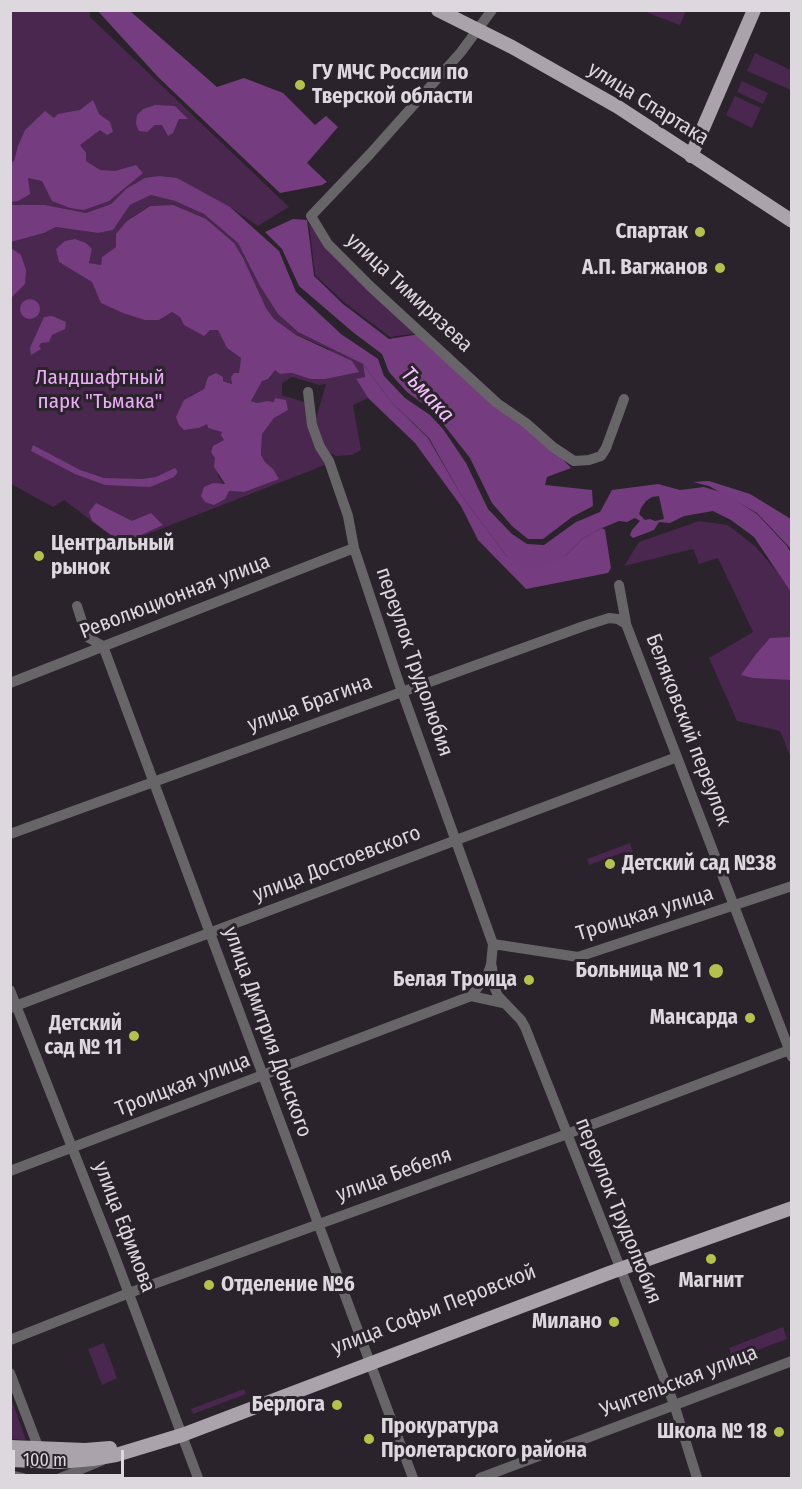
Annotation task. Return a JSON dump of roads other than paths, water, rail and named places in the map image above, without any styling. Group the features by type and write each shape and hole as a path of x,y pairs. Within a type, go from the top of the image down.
{"main road":[{"name":"улица Спартака","path":"438,10 478,29 618,107 792,221"},
{"path":"691,156 754,10"},
{"name":"улица Софьи Перовской","path":"91,1455 116,1455 181,1432 792,1201"},
{"name":"улица Софьи Перовской","path":"620,1266 792,1208"},
{"name":"улица Софьи Перовской","path":"91,1455 181,1432"},
{"path":"10,1447 91,1455"},
{"path":"28,1461 36,1456 39,1449"},
{"path":"10,1460 59,1462 91,1455"}],"street":[{"name":"улица Тимирязева","path":"492,10 370,154 311,216 328,244 371,287 496,403 526,423 574,461 601,456 624,399"},
{"name":"переулок Трудолюбия","path":"308,392 312,425 320,447 329,461 348,516 354,548 402,692 493,944"},
{"name":"Революционная улица","path":"10,683 354,548"},
{"name":"Беляковский переулок","path":"619,585 624,622 791,1052"},
{"name":"улица Дмитрия Донского","path":"77,606 87,637 103,646 413,1479"},
{"name":"улица Брагина","path":"10,834 607,619 615,618 624,622"},
{"name":"улица Достоевского","path":"14,1007 677,757"},
{"name":"Троицкая улица","path":"493,944 578,957 792,886"},
{"path":"471,996 484,982 491,965 493,944"},
{"name":"переулок Трудолюбия","path":"491,965 495,991 525,1027 674,1404 697,1479"},
{"name":"улица Ефимова","path":"10,990 14,1007 129,1293 198,1479"},
{"name":"Троицкая улица","path":"10,1171 471,996"},
{"path":"471,996 503,1003"},
{"name":"улица Бебеля","path":"10,1340 317,1223 791,1052"},
{"name":"Учительская улица","path":"480,1479 792,1361"},
{"path":"10,1373 39,1449"},
{"path":"60,1479 116,1455"},
{"path":"10,1475 23,1479"}],"place":[{"name":"ГУ МЧС России по Тверской области","path":"300,85"},
{"name":"Спартак","path":"700,232"},
{"name":"А.П. Вагжанов","path":"720,268"},
{"name":"Центральный рынок","path":"39,556"},
{"name":"Детский сад №38","path":"610,864"},
{"name":"Больница № 1","path":"716,971"},
{"name":"Белая Троица","path":"529,980"},
{"name":"Мансарда","path":"750,1018"},
{"name":"Детский сад № 11","path":"134,1036"},
{"name":"Магнит","path":"711,1259"},
{"name":"Отделение №6","path":"209,1285"},
{"name":"Милано","path":"614,1322"},
{"name":"Берлога","path":"337,1405"},
{"name":"Школа № 18","path":"779,1432"},
{"name":"Прокуратура Пролетарского района","path":"369,1439"}],"park label":[{"name":"Ландшафтный парк \"Тьмака\"","path":"100,390"}],"water label":[{"name":"Тьмака","path":"427,395"}]}
